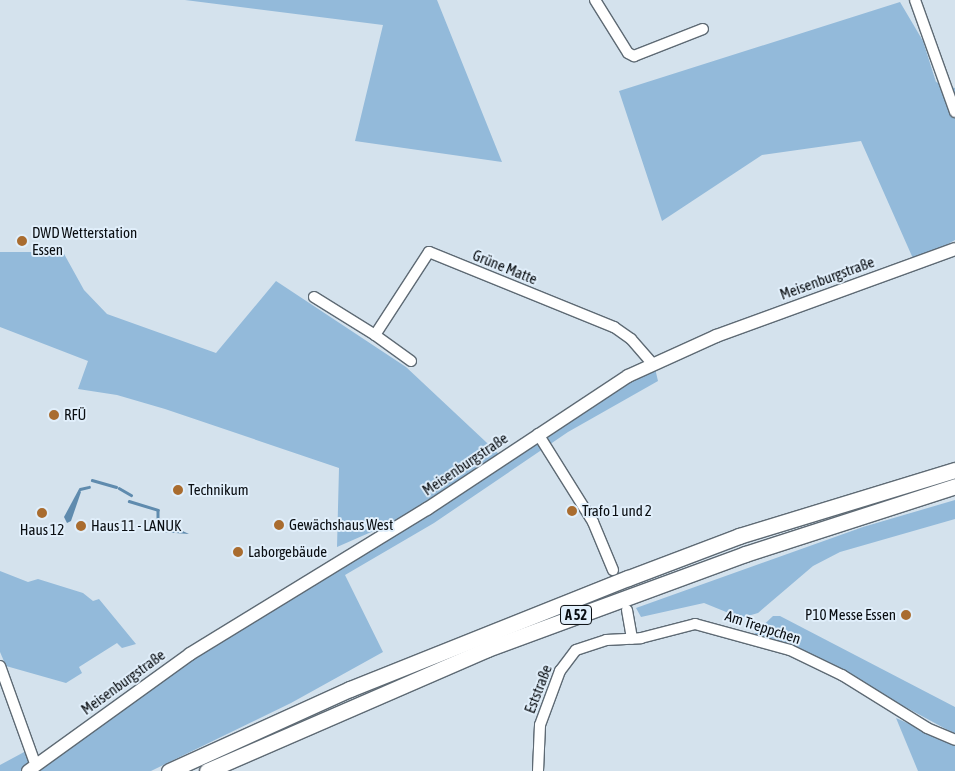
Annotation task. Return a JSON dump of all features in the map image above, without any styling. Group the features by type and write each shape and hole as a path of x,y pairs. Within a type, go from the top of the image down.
{"highway":[{"name":"A 52","path":"169,771 360,685 637,575 739,536 955,470"},
{"name":"A 52","path":"207,771 452,664 632,594 955,486"}],"main road":[{"name":"Meisenburgstraße","path":"32,769 190,654 427,509 538,434 652,363 716,336 955,249"}],"street":[{"path":"595,0 628,53 634,56 703,29"},
{"path":"915,0 955,112"},
{"name":"Grüne Matte","path":"375,335 429,252 614,327 630,339 652,363"},
{"path":"314,297 375,335 411,361"},
{"path":"538,434 593,522 613,570"},
{"path":"627,610 632,639"},
{"name":"Am Treppchen","path":"632,639 684,626 701,625 790,650 842,675 927,728 955,740"},
{"name":"Eststraße","path":"538,771 540,726 552,689 568,659 586,645 606,640 632,639"},
{"path":"0,666 32,769"}],"shaded area":[{"path":"185,0 437,0 502,162 355,141 383,25"},
{"path":"900,2 923,41 936,82 955,88 955,240 915,263 861,141 762,155 662,221 619,91"},
{"path":"0,252 63,252 84,290 107,314 216,353 276,281 406,367 502,457 426,508 337,547 339,468 165,409 117,395 78,389 88,361 0,327"},
{"path":"654,364 658,381 568,432 434,523 345,575 383,652 291,703 151,771 0,771 0,765 26,751 35,767 130,696"},
{"path":"79,489 81,492 71,521 67,523 64,517"},
{"path":"955,500 955,519 840,552 813,566 758,613 741,618 704,603 641,617 636,608 863,527"},
{"path":"156,520 189,534 162,532 154,526"},
{"path":"0,571 28,582 38,579 83,593 93,601 99,599 136,644 122,648 117,643 79,667 82,673 66,683 6,666 0,652"},
{"path":"773,616 780,616 955,707 955,734 793,646 751,637"},
{"path":"896,718 955,744 955,771 918,771"}],"waterway":[{"path":"92,480 116,487"},
{"path":"80,489 89,487"},
{"path":"119,488 131,495"},
{"path":"129,501 158,510 158,521"}],"place":[{"name":"DWD Wetterstation Essen","path":"22,241"},
{"name":"RFÜ","path":"54,415"},
{"name":"Technikum","path":"178,490"},
{"name":"Trafo 1 und 2","path":"572,511"},
{"name":"Haus 12","path":"42,513"},
{"name":"Gewächshaus West","path":"279,525"},
{"name":"Haus 11 - LANUK","path":"81,526"},
{"name":"Laborgebäude","path":"238,552"},
{"name":"P10 Messe Essen","path":"906,615"}]}
